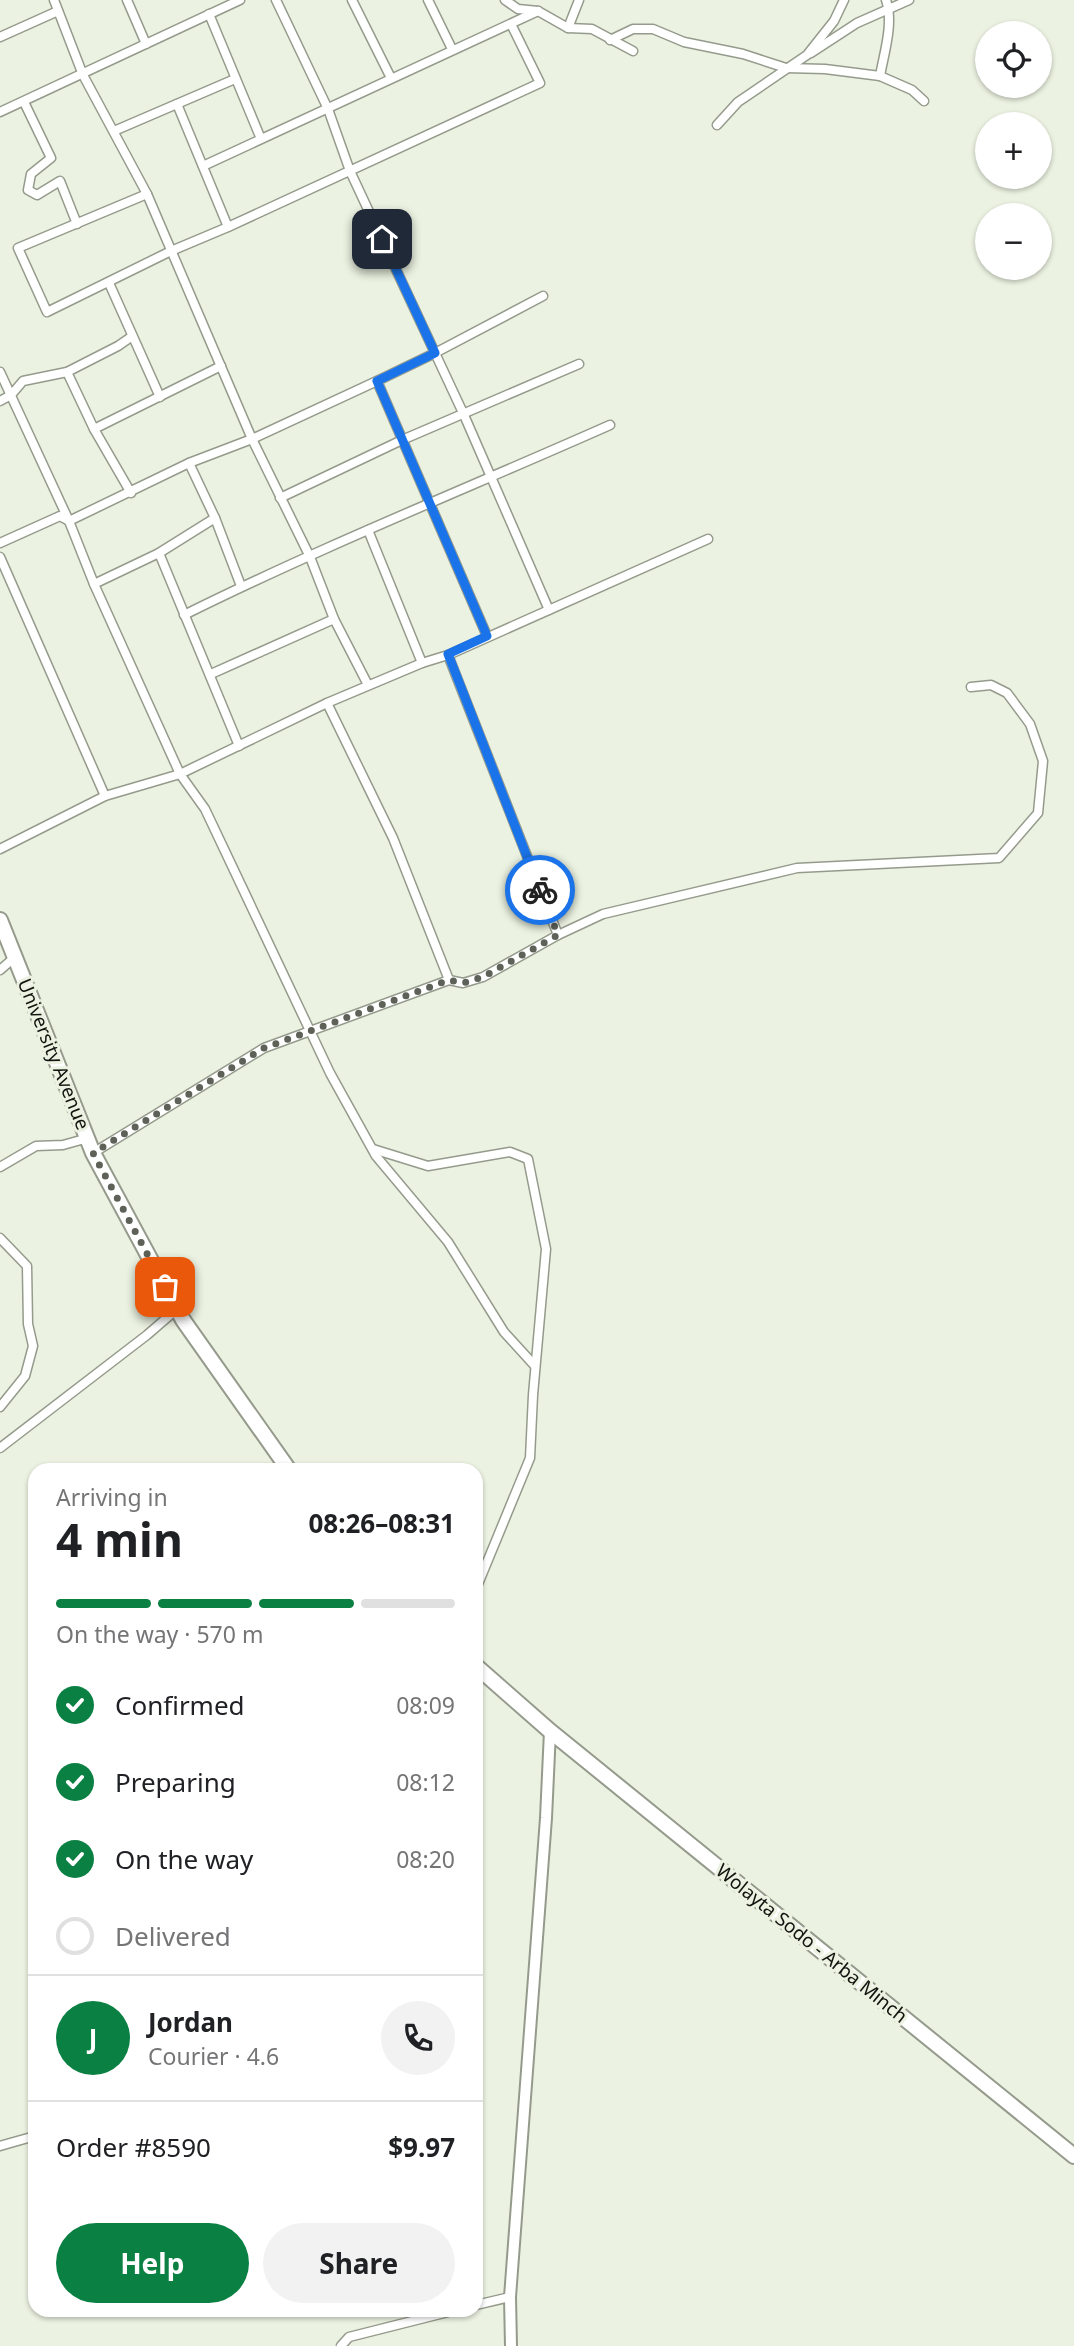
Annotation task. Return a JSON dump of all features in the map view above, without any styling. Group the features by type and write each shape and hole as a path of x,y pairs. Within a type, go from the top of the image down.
{"highway":[{"name":"University Avenue","path":"0,920 93,1153 177,1309 284,1463"},
{"path":"483,1672 550,1731"},
{"name":"Wolayta Sodo - Arba Minch","path":"550,1731 1074,2156"}],"street":[{"path":"54,0 83,75 147,194 252,439 310,557 334,619 368,685"},
{"path":"127,0 146,44"},
{"path":"0,112 240,0"},
{"path":"276,0 328,109 350,171 464,415 548,610"},
{"path":"352,0 391,78"},
{"path":"428,0 452,49"},
{"path":"568,28 579,0"},
{"path":"807,55 834,21 844,0"},
{"path":"717,125 738,102 786,68 887,4 909,0"},
{"path":"507,1 518,9 538,11 568,28 592,29 633,51"},
{"path":"880,76 888,30 887,4"},
{"path":"0,37 58,11"},
{"path":"203,166 538,11"},
{"path":"209,14 261,139"},
{"path":"147,194 18,248 47,312 172,251 540,83 511,23"},
{"path":"610,40 633,29 653,29 684,42 743,54 786,68 825,69 880,76 912,90 924,101"},
{"path":"114,131 235,79"},
{"path":"24,102 51,158 31,174 28,190 37,195 60,181 77,224"},
{"path":"177,104 228,227"},
{"path":"108,283 160,397"},
{"path":"69,521 188,463 252,439 377,381 543,296"},
{"path":"0,401 12,395 23,381 67,372 131,337"},
{"path":"280,498 402,440 579,365"},
{"path":"94,429 221,366"},
{"path":"0,372 180,774 205,809 310,1031 373,1149 448,1242 504,1332 535,1366"},
{"path":"67,372 94,429 131,493"},
{"path":"377,381 487,636"},
{"path":"184,615 241,586 610,425"},
{"path":"188,463 215,518 241,586"},
{"path":"0,543 60,516 69,521"},
{"path":"94,584 159,553 215,518"},
{"path":"368,530 422,663"},
{"path":"0,849 105,796 180,774 327,703 448,654 708,539"},
{"path":"159,553 239,746"},
{"path":"0,557 105,796"},
{"path":"211,674 334,619"},
{"path":"448,654 558,935"},
{"path":"93,1153 264,1048 449,980 463,983 483,977 558,935 603,914 797,868 999,858 1038,813 1043,761 1030,724 1007,693 991,685 971,687"},
{"path":"327,703 393,838 449,980"},
{"path":"0,970 15,957"},
{"path":"0,1167 36,1146 63,1145 88,1139"},
{"path":"373,1149 428,1166 510,1152 528,1159 546,1249 530,1458 483,1572"},
{"path":"0,1238 27,1266 28,1313 33,1346 25,1376 0,1407"},
{"path":"0,1448 177,1309"},
{"path":"511,2346 510,2297 546,1818 550,1731"},
{"path":"0,2146 28,2138"},
{"path":"483,2303 510,2297"},
{"path":"341,2346 349,2337 428,2317"}],"way so far":[{"path":"165,1287 93,1153 264,1048 449,980 463,983 483,977 558,935 540,890"}],"route":[{"path":"382,239 435,353 377,381 487,636 448,654 540,890"}]}
